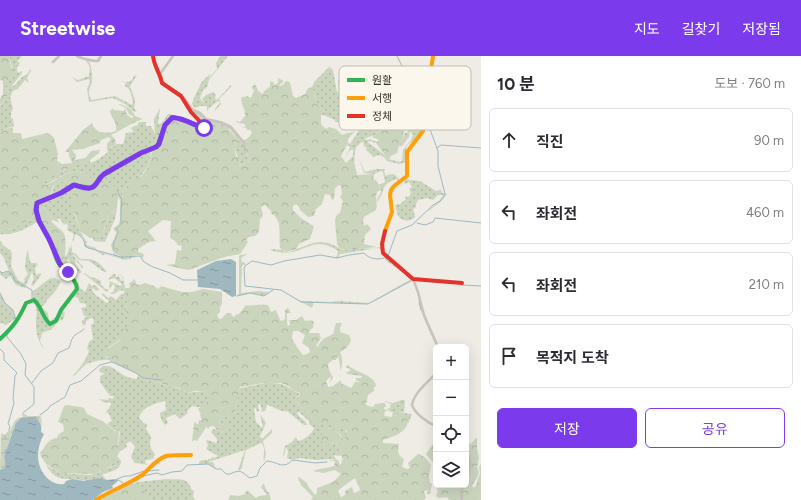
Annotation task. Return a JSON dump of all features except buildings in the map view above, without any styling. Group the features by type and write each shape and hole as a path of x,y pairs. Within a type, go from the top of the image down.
{"street":[{"path":"53,62 59,56"},
{"path":"77,56 87,60 98,61 101,56"},
{"path":"153,56 154,64 160,74 162,83 166,88 185,99 193,110 200,113 206,119 224,123 231,127 244,143 245,152"},
{"path":"160,74 173,56"},
{"path":"431,66 433,56"},
{"path":"0,339 15,325 20,317 24,305 28,301 34,300 40,305 47,322 50,324 56,320 77,289 76,283 60,264 39,221 36,210 37,203 61,193 74,185 90,188 94,187 100,177 104,174 141,153 156,147 159,144 165,125 172,118 177,117 205,128 191,112 181,96"},
{"path":"423,130 408,152 407,176 394,186 391,191 390,196 392,209 385,228 382,249 385,256 404,269 413,280 424,315 437,344"},
{"path":"413,280 462,283"},
{"path":"433,376 414,398 412,405 416,412 433,425"},
{"path":"96,500 106,493 125,485 143,474 152,464 168,455 191,455"},
{"path":"469,458 469,472"},
{"path":"462,500 463,488"}],"green space":[{"path":"0,56 9,56 11,67 14,71 12,76 6,82 6,88 9,90 7,97 0,105 0,99 3,94 3,81 0,80"},
{"path":"9,56 22,56 17,62 20,64 17,69 18,73 22,71 22,73 12,86 14,86 31,70 27,78 29,83 25,80 18,89 13,91 10,97 13,109 11,112 11,118 13,119 14,126 0,131 0,106 7,97 9,90 6,88 6,82 12,76 13,70"},
{"path":"220,56 228,56 209,80 207,87 203,90 200,98 205,103 202,99 206,95 213,92 216,95 215,98 217,100 231,85 231,87 219,99 221,104 215,111 220,103 218,101 208,109 207,112 207,106 195,108 192,104 201,83 210,73 209,78 217,69 216,63"},
{"path":"85,59 89,61 92,73 92,81 89,92 91,100 115,96 132,105 133,102 130,90 124,85 126,85 125,83 121,81 127,83 126,81 129,82 134,76 137,75 130,86 135,100 134,108 137,112 113,98 89,102 87,89 90,82 89,79 77,82 72,77 78,80 89,76 90,67"},
{"path":"329,67 333,70 337,92 339,92 339,122 335,122 335,120 323,115 328,115 316,103 315,94 312,87 315,81"},
{"path":"278,78 284,81 279,85 280,86 286,81 290,82 293,96 296,98 305,94 308,88 312,87 315,94 316,103 328,115 321,115 321,124 326,129 329,127 336,129 342,135 355,131 348,139 348,143 341,156 346,163 353,156 357,175 374,174 373,178 379,184 380,190 376,194 376,210 364,217 363,221 364,226 367,224 371,229 365,235 364,244 377,247 345,250 339,248 337,244 335,221 336,216 340,213 343,201 340,197 342,194 341,186 339,185 335,188 334,199 332,200 330,195 325,194 322,204 316,209 314,216 308,217 296,204 293,206 293,210 297,215 314,226 310,239 299,244 296,249 286,252 280,248 279,224 277,219 270,213 272,212 265,205 261,207 263,216 260,219 259,232 255,236 249,237 246,240 248,242 240,254 224,257 189,270 165,265 175,264 177,250 181,251 182,246 178,245 170,238 171,221 163,220 148,231 156,241 149,242 138,249 138,252 144,255 143,258 139,255 121,257 116,253 113,245 118,232 116,228 121,224 123,199 122,192 138,174 141,177 148,167 153,149 157,147 162,132 172,118 193,126 211,136 220,126 228,128 238,140 234,147 240,166 251,161 247,156 241,139 245,140 252,132 250,130 246,130 247,128 241,127 245,127 245,124 235,121 240,122 245,116 241,98 247,96 251,98 254,90 252,88 255,84 259,92 263,94 264,91 270,87 270,82 272,81 275,85 278,83"},
{"path":"118,104 125,106 135,116 143,119 134,122 111,135 115,139 116,144 107,149 107,144 111,139 109,137 101,140 100,143 83,149 72,150 76,155 75,160 85,158 92,151 101,150 87,162 79,163 73,168 60,171 53,178 45,181 44,185 69,173 80,172 87,174 88,177 93,179 96,184 98,180 109,186 111,190 114,185 118,197 117,208 109,215 102,233 99,236 90,238 78,230 80,229 73,209 74,195 71,187 65,182 60,181 53,186 48,198 36,205 42,204 48,215 59,223 53,220 51,221 64,234 65,257 61,265 36,217 11,229 2,231 0,229 0,131 13,127 13,133 21,133 22,139 47,133 50,134 54,138 58,154 57,161 62,164 72,163 69,152 65,152 83,130 92,123 93,127 98,131 108,133 116,131 116,124 110,111 113,108 114,110 124,111 125,108 127,115 132,118 134,117 129,114 126,108"},
{"path":"160,108 158,124 162,123 168,114 174,116 159,144 152,149 148,166 140,177 138,174 122,192 123,199 121,224 116,227 117,231 113,247 115,254 121,257 135,257 125,260 105,254 103,256 97,252 95,249 85,246 84,239 77,233 72,242 74,234 67,230 67,223 64,225 60,219 57,218 59,223 48,215 43,206 36,205 51,195 54,186 57,183 60,181 65,182 71,186 74,194 74,213 80,229 79,230 87,242 86,245 96,248 97,251 114,256 111,245 116,232 113,229 119,224 120,220 120,201 114,186 111,190 105,184 96,184 93,179 88,177 87,174 80,172 69,173 44,185 45,181 53,178 60,171 67,170 79,163 87,162 96,153 100,152 90,160 90,163 108,152 107,149 116,144 123,144 126,133 133,132 130,128 138,125 140,122 146,122 146,126 151,126 155,134 154,119"},
{"path":"190,108 206,119 220,122 231,127 243,144 246,154 251,161 239,166 240,163 234,147 238,140 230,129 220,126 210,136 208,133 200,131 180,120 204,129 191,112"},
{"path":"359,130 380,130 375,135 365,138 366,140 372,139 371,140 378,142 367,142 388,159 400,162 402,161 403,150 413,135 410,131 409,137 404,143 405,131 405,133 407,133 408,130 422,130 415,142 411,142 406,147 406,162 400,164 387,161 384,157 379,155 373,157 367,151 363,141 356,147 354,162 353,149 350,150 344,160 350,148 347,146 348,143 350,144"},
{"path":"381,130 404,130 403,137 405,142 402,146 399,146 397,153 388,159 376,143 379,140 372,137"},
{"path":"359,159 365,172 385,169 384,171 386,177 387,175 394,174 400,180 395,183 398,180 396,179 387,184 377,202 381,192 379,184 385,182 383,172 381,171 374,174 364,173"},
{"path":"406,178 409,180 420,181 436,191 441,190 442,193 447,194 441,202 429,211 441,200 444,195 438,195 433,200 427,198 418,200 416,207 413,209 415,217 408,221 404,220 398,216 395,205 400,204 406,199 405,196 408,197 411,194 409,189 412,187 409,182 405,184 404,180"},
{"path":"117,208 115,219 105,242 94,241 92,237 100,235 103,232 109,215"},
{"path":"36,217 39,221 25,229 10,234 0,234 0,229 2,231 11,229"},
{"path":"0,240 3,245 11,251 11,266 18,280 23,283 28,274 25,268 27,250 31,263 38,264 35,268 36,275 41,273 41,275 33,286 31,285 34,278 32,272 25,288 16,285 10,276 6,279 0,274 0,271 2,274 9,271 4,258 0,253"},
{"path":"319,242 329,243 343,250 363,248 372,249 340,254 338,258 334,258 337,256 338,251 321,244 287,253 272,251 270,249 289,252"},
{"path":"72,243 72,252 80,259 95,261 107,272 104,272 89,261 79,260 72,254 83,267 83,269 75,259 76,266 82,272 79,273 77,269 73,267 69,259 67,260 73,272 69,272 61,266 68,253 69,247 71,248"},
{"path":"382,246 384,255 406,272 412,280 368,304 314,302 312,308 281,290 301,301 369,303 411,279 386,261 380,249 374,249"},
{"path":"247,254 241,258 242,262 246,265 242,265 241,293 258,291 269,292 264,296 250,293 237,296 239,294 239,256"},
{"path":"118,272 123,277 125,288 114,294 110,294 114,291 115,286 113,284 107,292 83,273 101,281 101,285 107,290 109,289 109,281 120,286 122,285 114,278 108,280 113,274 116,274 116,277 118,277 118,274 121,281 123,281"},
{"path":"53,276 51,279 55,278 61,281 55,292 41,307 48,313 50,321 57,316 73,296 62,310 65,313 63,320 58,321 52,329 42,333 40,341 44,349 37,336 37,311 35,301 32,300 32,292"},
{"path":"133,279 135,280 136,284 140,285 145,283 158,289 161,286 182,292 192,292 203,289 222,292 222,303 220,312 217,315 219,319 227,313 231,313 232,316 235,317 235,315 239,314 246,305 268,305 271,312 276,310 280,320 282,321 285,319 285,310 288,308 291,313 287,313 288,326 290,325 289,320 296,320 302,316 305,321 311,320 314,322 313,328 309,333 319,333 321,338 316,346 317,347 323,339 333,334 336,323 342,323 340,332 349,335 351,340 347,348 340,352 342,357 342,366 340,371 338,356 336,360 333,360 328,364 333,378 329,383 330,377 326,381 328,387 333,386 341,380 341,383 351,388 355,382 359,382 356,381 356,378 361,378 362,376 346,373 351,370 346,367 348,365 368,376 375,382 376,386 374,387 374,391 368,395 366,405 372,407 375,406 375,404 385,403 386,407 384,407 384,409 389,411 385,411 384,416 396,416 400,412 405,414 408,423 404,430 383,440 383,443 399,444 398,453 400,457 404,459 402,467 407,469 410,468 408,463 418,454 422,455 427,460 431,465 429,476 430,483 432,484 430,494 427,494 428,490 424,491 426,498 424,500 311,500 313,497 301,485 298,478 299,477 307,483 315,495 317,493 317,488 333,482 341,474 335,470 323,473 313,471 334,466 335,461 327,460 338,460 340,465 342,462 341,460 343,460 336,442 333,442 331,446 324,447 322,445 322,431 328,428 336,431 344,440 347,431 328,423 316,423 307,411 293,400 300,395 300,393 281,383 263,383 240,387 235,412 218,421 220,424 227,425 228,428 223,432 217,430 214,426 209,427 209,429 206,427 197,441 194,440 192,442 194,423 196,422 196,424 198,424 199,420 202,420 198,409 201,407 203,408 209,399 205,392 194,391 188,393 179,388 142,379 137,374 115,364 110,358 105,356 105,351 120,340 128,323 126,313 127,302 121,295 125,293 123,290 125,288 129,288 129,283 133,281","holes":["293,331 298,331 305,335 302,343 309,348 310,352 307,354 302,354 292,339","355,478 360,489 359,491 354,493 352,487 345,491 345,495 341,497 338,491"]},
{"path":"412,280 415,284 424,315 437,344 423,316"},
{"path":"78,282 80,288 85,292 89,283 92,286 95,285 99,289 96,291 92,287 93,292 107,303 109,301 102,295 103,293 108,298 111,296 116,300 121,294 127,301 126,312 128,322 127,329 122,337 105,351 105,357 110,358 113,362 103,360 86,364 74,376 73,375 88,354 89,351 87,348 89,342 93,339 91,325 94,323 93,318 91,318 86,321 86,324 83,326 82,321 87,316 84,316 81,308 86,307 86,304 80,303 78,298 73,296 77,291"},
{"path":"0,293 5,303 13,310 15,319 6,325 3,323 1,324 0,322"},
{"path":"103,366 112,367 130,378 137,379 138,375 142,379 178,388 188,393 205,392 210,399 203,408 192,406 187,411 188,413 180,419 175,414 166,418 168,423 165,425 161,419 160,413 166,410 165,401 153,404 146,408 139,417 143,423 147,424 146,429 151,437 150,446 155,454 153,459 146,460 145,463 149,465 135,463 131,457 135,446 130,441 126,444 127,447 120,451 117,456 120,432 114,430 107,424 112,421 109,414 106,412 111,403 103,402 99,399 108,400 109,398 112,399 114,397 110,396 100,382 100,376 104,374 100,372 99,369"},
{"path":"266,383 277,383 284,385 300,394 293,400 307,411 316,423 328,423 345,430 347,434 344,440 338,432 328,428 322,435 322,443 332,445 334,441 336,442 342,456 333,455 337,460 299,458 292,460 287,458 288,451 286,447 284,456 283,455 285,446 292,442 296,437 298,441 305,438 314,428 299,412 297,413 298,415 307,425 304,425 287,411 267,405 265,411 261,412 262,409 260,404 258,405 259,411 257,412 256,408 254,409 256,422 263,427 260,414 266,423 260,436 262,439 272,429 272,433 263,441 266,454 264,462 264,447 261,443 246,450 241,470 238,470 245,450 208,462 213,462 216,468 208,464 199,464 202,460 208,460 212,457 214,458 218,456 206,449 208,445 206,441 216,443 217,439 211,432 213,429 223,432 228,428 223,424 220,424 218,421 235,412 240,388"},
{"path":"405,400 404,413 412,414 408,424 403,412 400,412 396,416 392,415 393,413 387,409 390,408 391,404 384,401 393,403"},
{"path":"64,406 84,408 87,414 104,422 114,431 117,430 119,432 117,459 115,465 95,474 60,473 46,464 40,452 48,442 57,438 59,434 64,431 63,424 58,422"},
{"path":"23,413 28,416 40,416 42,426 39,421 12,433 4,456 6,467 0,470 1,433 5,435 9,430 10,431 16,420 23,417"},
{"path":"477,437 479,458 477,467 479,472 472,485 473,488 476,486 480,473 479,467 481,464 481,500 462,500 463,488 469,488 469,444 471,444"},
{"path":"433,444 433,463 426,454"},
{"path":"117,457 121,461 119,467 102,475 107,480 59,478 51,472 46,465 60,473 90,475 115,466"},
{"path":"167,479 185,480 194,491 193,497 195,500 152,500 140,487 141,485 138,482"},
{"path":"138,482 152,500 97,500 106,493"},
{"path":"263,484 267,492 269,492 271,500 228,500 230,495 239,496 248,491 256,498 267,495 261,487"},
{"path":"437,488 463,488 461,500 449,500 447,497 438,498 436,496 438,491"}],"water":[{"path":"231,259 236,262 236,296 232,297 220,289 198,287 197,270 216,261"},
{"path":"35,417 37,419 41,425 41,432 44,434 40,442 38,456 42,472 49,480 59,484 64,484 66,481 72,479 84,481 99,478 119,480 112,486 113,488 103,492 93,500 0,500 0,470 6,467 4,456 16,423 21,418"}],"waterway":[{"path":"397,56 402,66"},
{"path":"388,256 397,231 412,225 433,205 440,201 445,194 438,166 438,151 430,130"},
{"path":"437,148 441,145 481,148"},
{"path":"117,191 122,200 121,224 116,228 118,232 113,245 117,254"},
{"path":"417,223 425,225 433,222 435,218 481,223"},
{"path":"74,232 82,238 85,246 88,248 121,257 140,256 144,262 183,280 197,280"},
{"path":"384,258 379,259 368,257 364,253 337,258 320,255 284,261 271,265 252,261 244,268 245,286 281,290 301,302 368,304 411,281"},
{"path":"0,271 2,273 8,271 12,274 15,281 32,290 32,299"},
{"path":"462,285 481,286"},
{"path":"237,296 250,293 264,296 273,290"},
{"path":"0,293 5,303 13,310 16,320"},
{"path":"419,302 421,310"},
{"path":"32,383 41,371 53,363 58,353 69,348 75,335 84,329"},
{"path":"7,333 7,337 21,354 26,364 25,375 34,387 34,404 23,413"},
{"path":"0,349 4,353 4,360 17,373 15,376 14,403 8,424 10,426 9,430"},
{"path":"40,415 50,406 65,397 70,385 81,381 100,365 111,362 136,373 143,378 162,380"},
{"path":"143,476 157,473 162,475 182,471 187,465 208,464 216,469 221,469 226,474 242,472 250,478 257,476 260,468 267,461 280,465 286,465 293,460 315,463 327,462"},
{"path":"148,471 159,470"},
{"path":"117,479 144,471"},
{"path":"119,480 124,484"}],"traffic: fast":[{"path":"0,339 9,331 21,314 26,303 34,300 50,324 56,321 61,310 77,289 75,281 58,262 51,243 37,214 37,203 61,193 73,185 90,188 94,187 100,177 141,153 157,147 165,125 172,117 182,119"}],"traffic: slow":[{"path":"432,66 433,56"},
{"path":"385,231 392,212 390,195 391,190 407,176 407,152 423,130"},
{"path":"96,500 137,479 156,462 166,456 191,455"}],"traffic: jam":[{"path":"153,56 162,83 181,96 191,112 205,127 204,128 182,119"},
{"path":"385,231 382,244 383,253 413,279 462,283"}],"route":[{"path":"68,272 60,264 39,221 36,210 37,203 56,196 74,185 86,188 94,187 100,177 104,174 141,153 156,147 159,144 165,125 168,120 174,116 204,128"}]}
